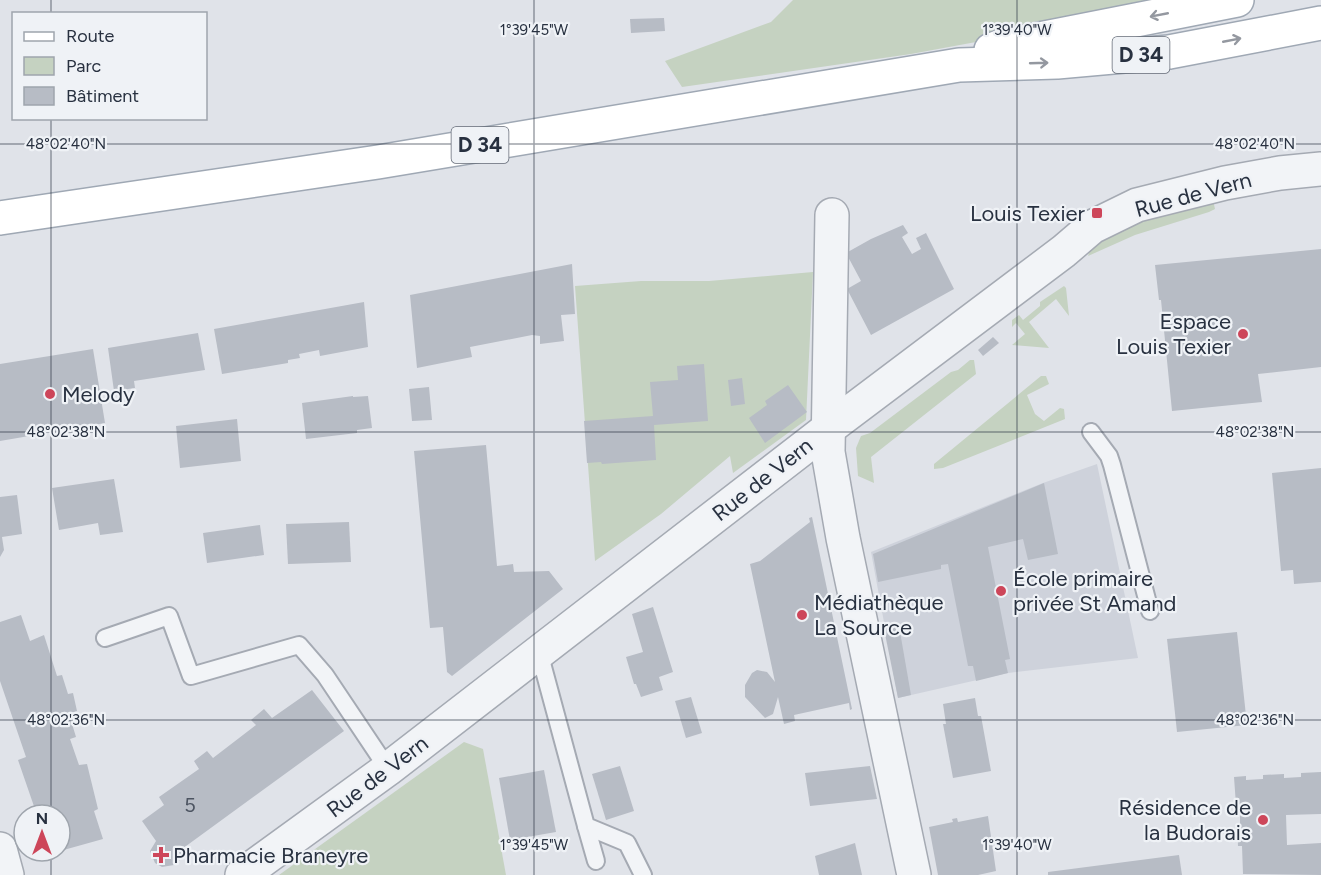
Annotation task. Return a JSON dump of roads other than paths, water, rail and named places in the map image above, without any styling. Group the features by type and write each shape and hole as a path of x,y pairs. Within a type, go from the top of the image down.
{"main road":[{"name":"D 34","path":"959,65 999,47 1237,0"},
{"name":"D 34","path":"0,218 378,162 959,65 1057,62 1169,52 1321,23"}],"street":[{"name":"Rue de Vern","path":"242,875 388,769 1092,227 1137,206 1225,183 1280,173 1321,169"},
{"path":"832,215 828,452 843,538 914,875"},
{"path":"0,849 7,875"}],"lane":[{"path":"1091,432 1112,465 1150,610"},
{"path":"105,638 169,616 191,676 299,645 325,675 388,769"},
{"path":"539,652 596,861"},
{"path":"586,826 627,843 643,875"}],"place":[{"name":"Louis Texier","path":"1097,213"},
{"name":"Espace Louis Texier","path":"1243,334"},
{"name":"Melody","path":"50,394"},
{"name":"École primaire privée St Amand","path":"1001,591"},
{"name":"Médiathèque La Source","path":"802,615"},
{"name":"Résidence de la Budorais","path":"1263,820"},
{"name":"Pharmacie Braneyre","path":"161,855"}]}
